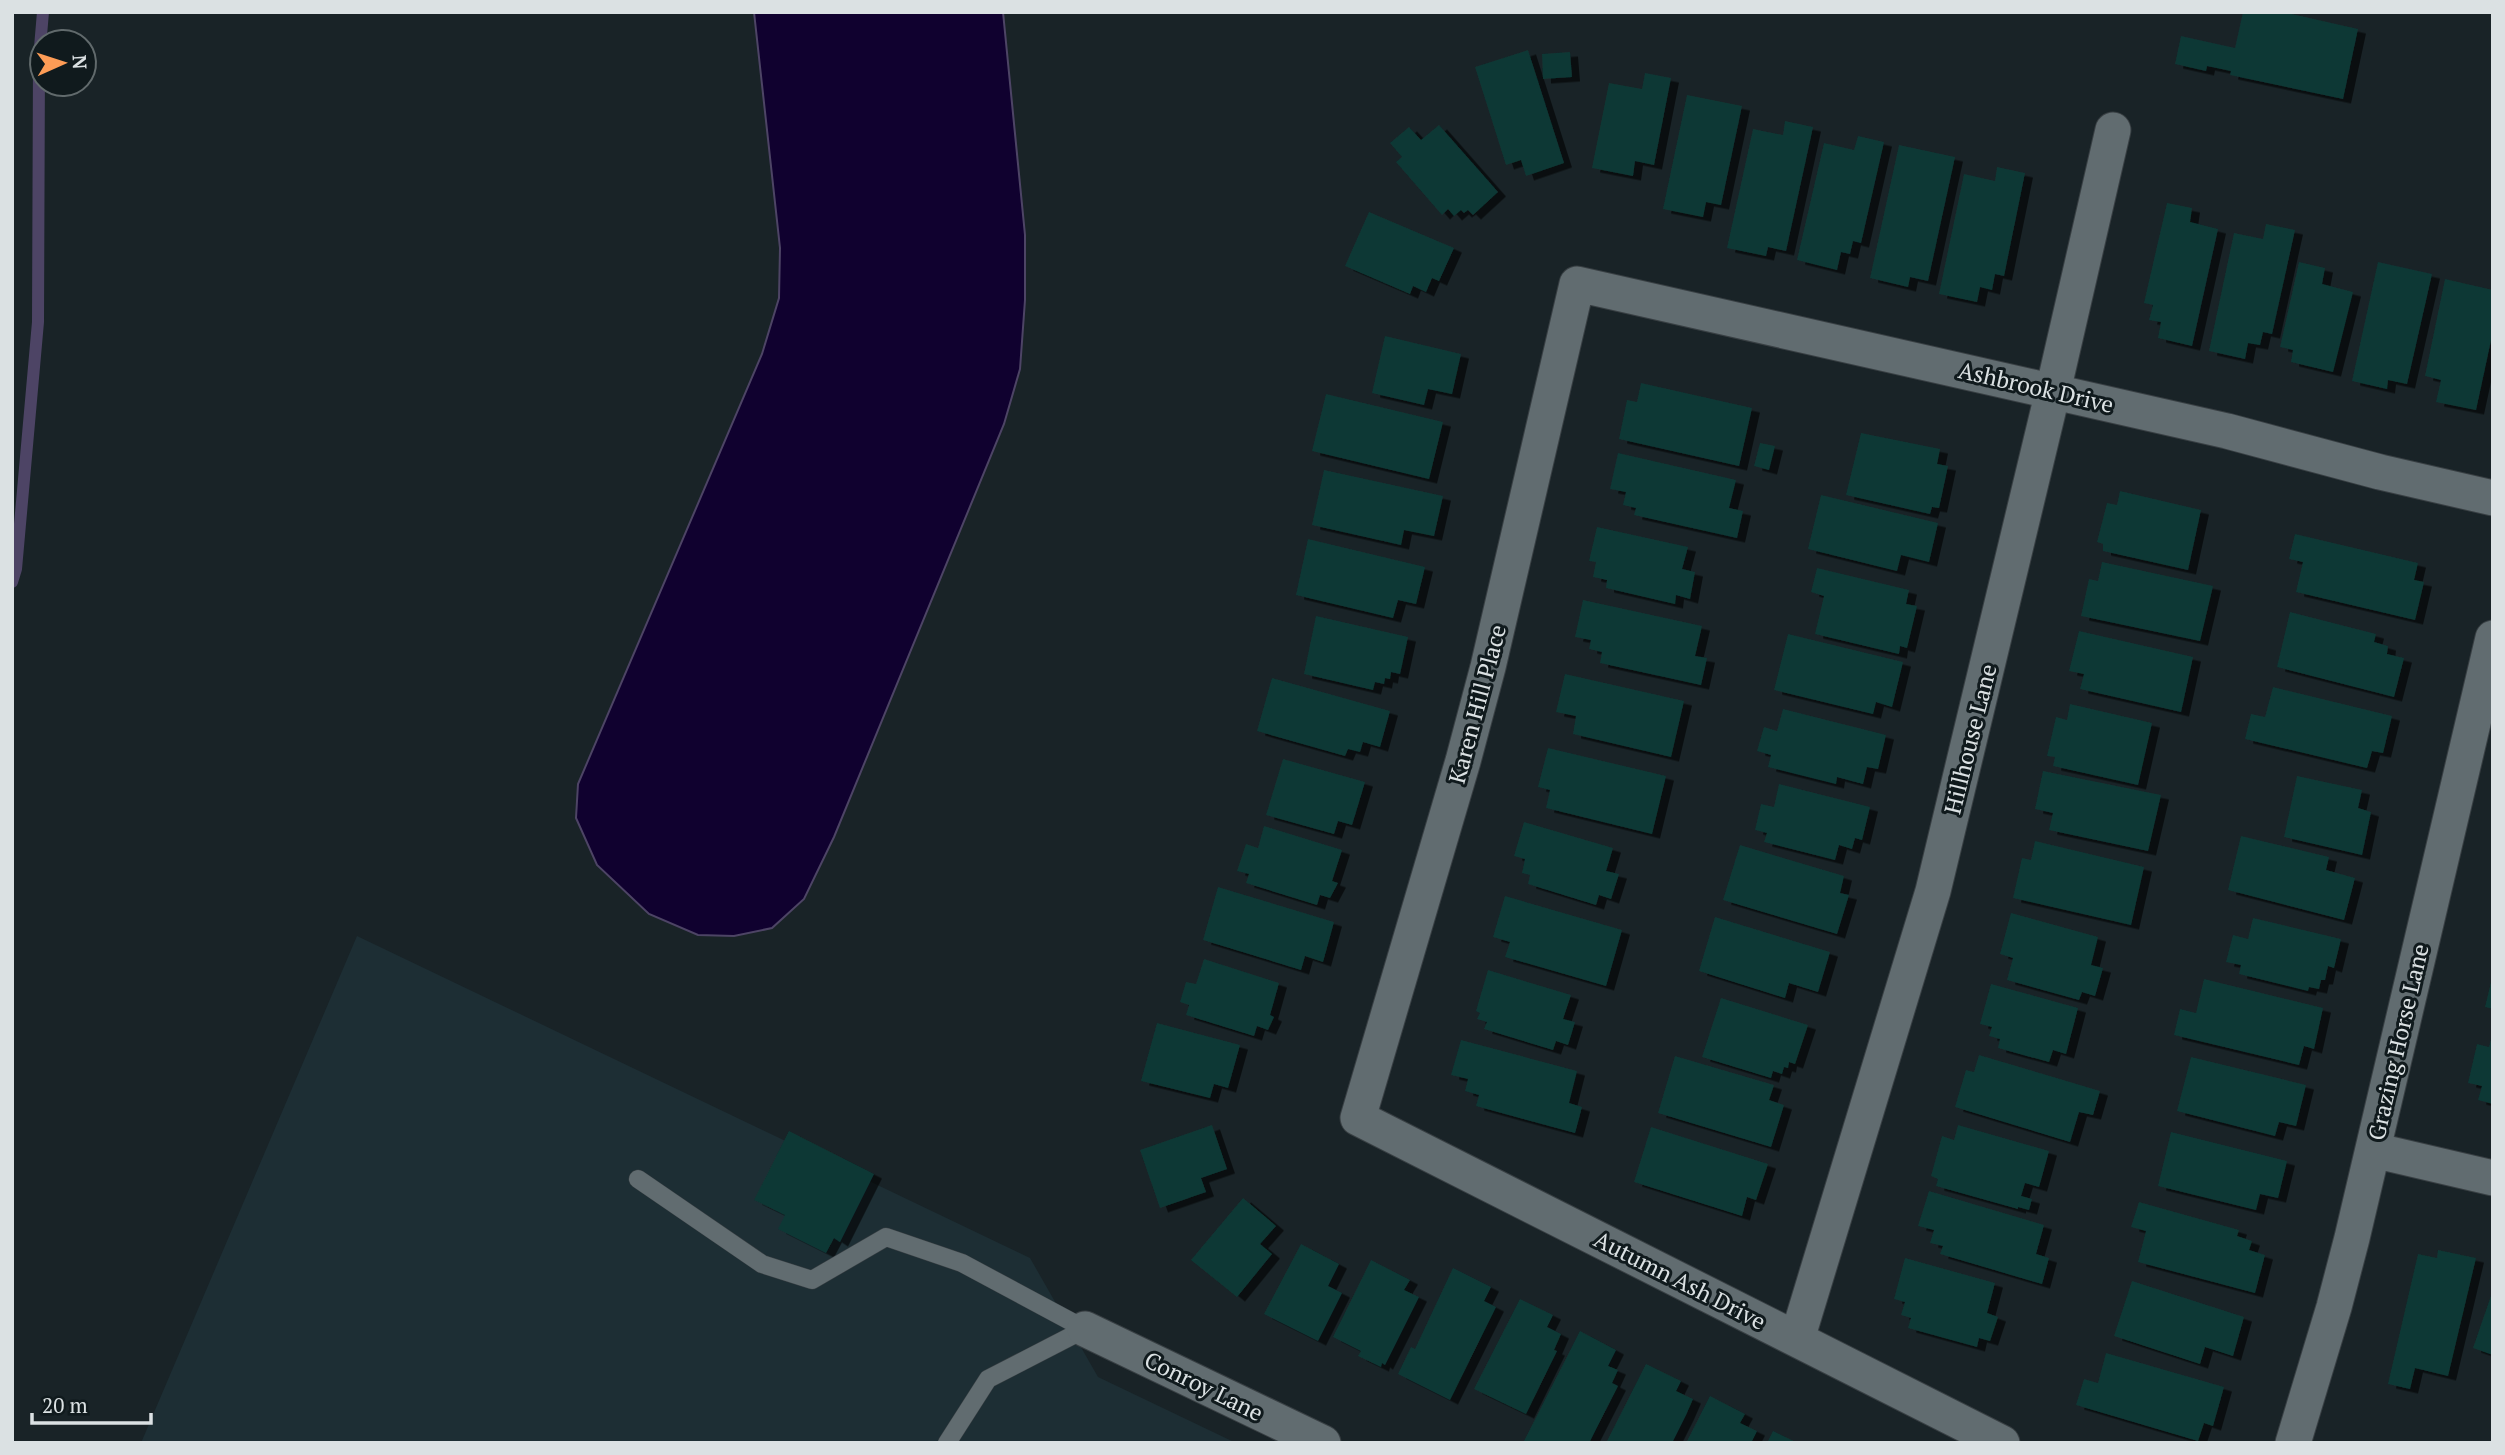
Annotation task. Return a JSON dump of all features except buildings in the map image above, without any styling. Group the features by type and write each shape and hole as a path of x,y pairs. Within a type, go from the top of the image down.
{"street":[{"name":"Hillhouse Lane","path":"1797,1339 1933,891 2113,130"},
{"name":"Ashbrook Drive","path":"1577,284 2227,431 2380,472 2493,498"},
{"name":"Karen Hill Place","path":"1358,1118 1485,680 1577,284"},
{"name":"Grazing Horse Lane","path":"2292,1443 2334,1307 2493,638"},
{"name":"Autumn Ash Drive","path":"1358,1118 2001,1443"},
{"path":"2373,1150 2493,1178"},
{"name":"Conroy Lane","path":"1085,1329 1322,1443"}],"lane":[{"path":"638,1178 762,1264 812,1280 886,1237 962,1263 1085,1329"},
{"path":"947,1443 988,1379 1085,1329"}],"shaded area":[{"path":"754,12 1003,12 1025,235 1025,300 1020,369 1004,424 834,837 804,899 772,928 734,936 698,935 649,914 597,865 576,818 578,784 762,354 779,298 780,248"},
{"path":"357,936 1030,1258 1098,1377 1236,1443 141,1443"}],"waterway":[{"path":"12,582 16,569 38,322 39,59 43,12"}]}
